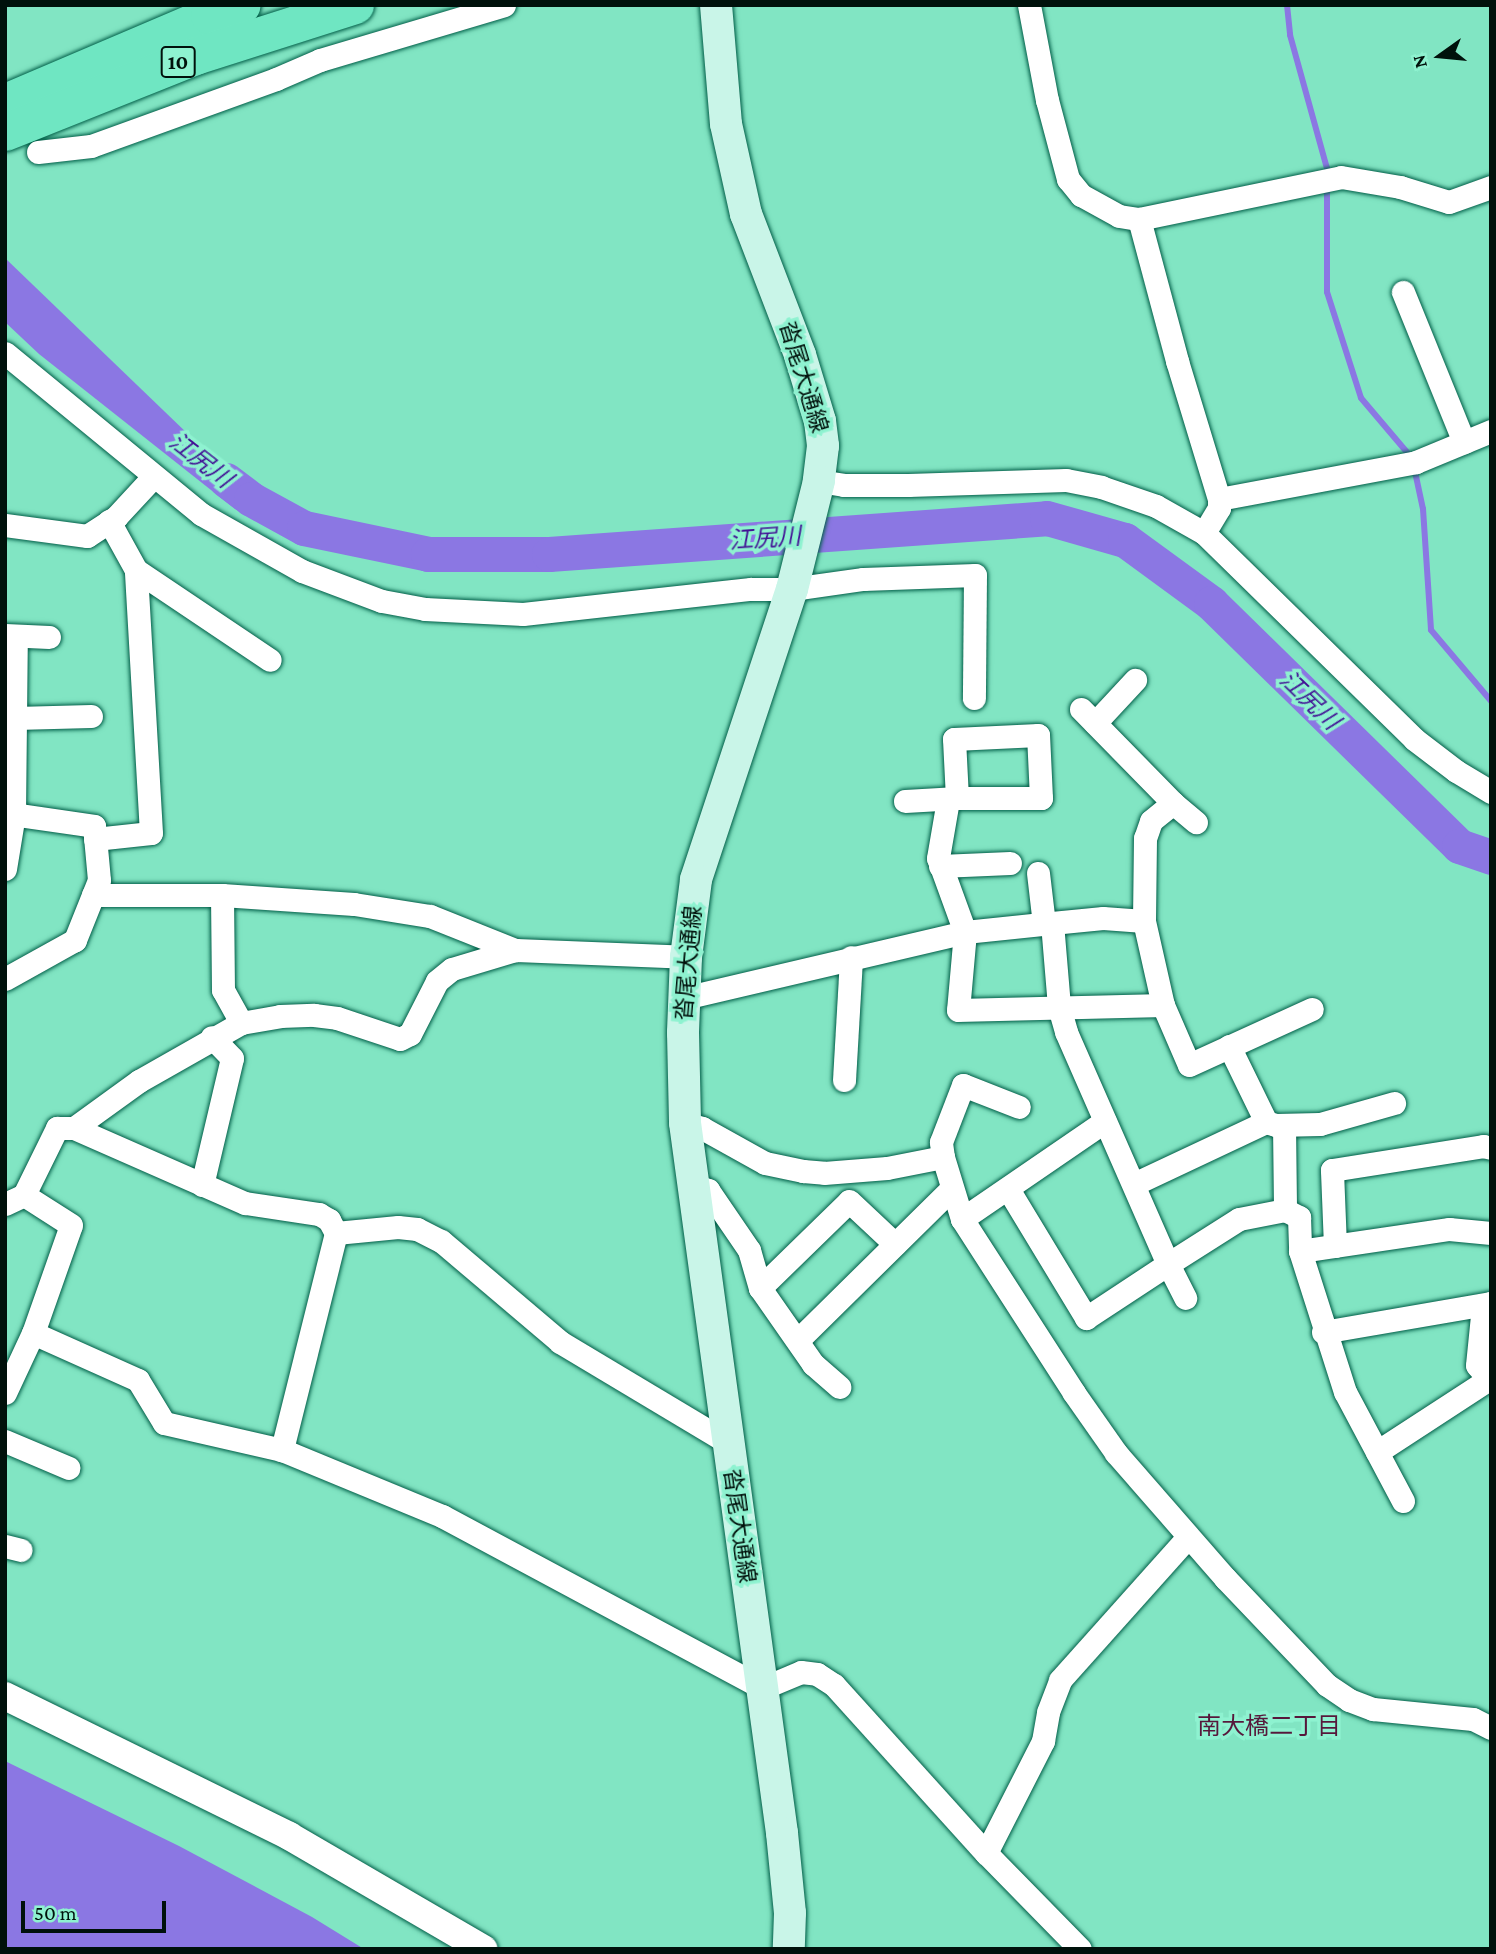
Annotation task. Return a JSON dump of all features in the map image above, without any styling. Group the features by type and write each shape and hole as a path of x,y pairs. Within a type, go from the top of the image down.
{"highway":[{"name":"10","path":"5,102 209,15 241,5"},
{"name":"10","path":"5,132 195,55 355,5"}],"main road":[{"name":"沓尾大通線","path":"716,5 729,137 746,214 800,355 820,421 824,446 819,481 792,589 696,880 686,957 684,998 685,1123 782,1833 790,1913 789,1949"}],"street":[{"path":"38,152 91,146 276,79 320,60 504,5"},
{"path":"1029,5 1047,100 1068,180 1081,195 1097,207 1119,216 1139,219 1341,177 1390,184 1449,202 1491,187"},
{"path":"1139,219 1177,361 1219,499 1219,508 1203,533"},
{"path":"1403,292 1464,442"},
{"path":"5,353 201,514 302,571 382,601 425,609 523,614 751,589 792,589 863,579 975,575 974,698"},
{"path":"1219,499 1416,462 1491,431"},
{"path":"5,525 87,536 109,521 153,477"},
{"path":"819,481 844,485 895,485 1066,480 1101,487 1156,506 1203,533 1414,739 1455,771 1491,792"},
{"path":"96,839 151,834 136,570 109,521"},
{"path":"136,570 270,660"},
{"path":"5,869 15,718 11,636 49,637"},
{"path":"1135,680 1088,716 1173,803 1196,822"},
{"path":"15,718 91,716"},
{"path":"905,801 953,799 1041,798 1038,735 954,739 953,799 938,858 965,932 958,1010 1164,1005"},
{"path":"1173,803 1151,821 1145,838 1144,921 1164,1005 1189,1065 1312,1009"},
{"path":"5,979 75,940 99,880 94,825 10,814"},
{"path":"940,866 1010,863"},
{"path":"1038,873 1059,1007 1066,1032 1185,1298"},
{"path":"93,895 222,895 354,904 430,916 515,950"},
{"path":"222,895 223,990 241,1023"},
{"path":"684,998 965,932 1103,918 1144,921"},
{"path":"74,1128 139,1082 212,1037 241,1023 279,1016 314,1015 337,1018 400,1039 410,1034 437,981 452,969 515,950 686,957"},
{"path":"844,1080 850,957"},
{"path":"202,1185 232,1058 212,1037"},
{"path":"1229,1046 1275,1123 1285,1210"},
{"path":"1019,1107 963,1085 940,1142 951,1189 962,1219 1116,1453 1187,1538 1327,1685 1349,1700 1373,1709 1474,1719 1491,1728"},
{"path":"1134,1184 1275,1123 1320,1124 1394,1103"},
{"path":"962,1219 1105,1121"},
{"path":"685,1123 702,1128 765,1163 803,1171 824,1173 887,1168 943,1157"},
{"path":"5,1393 33,1332 71,1225 14,1199 57,1128 74,1128 245,1203 319,1214 329,1220 336,1233 282,1450"},
{"path":"1335,1245 1332,1170 1483,1146 1491,1148"},
{"path":"692,1185 708,1190 722,1215 750,1250 760,1288 799,1339 813,1364 839,1387"},
{"path":"799,1339 951,1189"},
{"path":"1008,1189 1086,1318 1239,1219 1285,1210 1299,1217 1300,1251 1323,1332 1345,1392 1403,1501"},
{"path":"760,1288 849,1201 895,1244"},
{"path":"336,1233 398,1227 416,1229 441,1241 561,1342 729,1443"},
{"path":"1300,1251 1449,1230 1491,1233"},
{"path":"1323,1332 1491,1303"},
{"path":"1377,1452 1489,1380 1477,1365 1482,1316 1491,1303"},
{"path":"33,1332 138,1380 164,1423 282,1450 442,1516 762,1688 801,1672 817,1674 834,1685 986,1853 1080,1949"},
{"path":"5,1441 69,1468"},
{"path":"986,1853 1043,1741 1048,1712 1060,1680 1187,1538"},
{"path":"5,1696 289,1836 483,1949"}],"water":[{"path":"5,258 293,535 235,509 39,354 5,322"},
{"path":"5,1761 179,1846 312,1917 364,1949 5,1949"}],"waterway":[{"path":"1287,5 1290,35 1327,168 1327,292 1361,398 1411,457"},
{"path":"1414,467 1423,509 1431,630 1491,701"},
{"name":"江尻川","path":"226,480 251,499 304,528 428,554 549,554 1047,518 1125,540 1211,603 1459,846 1491,857"}],"district":[{"name":"南大橋二丁目","path":"1269,1726"}]}
